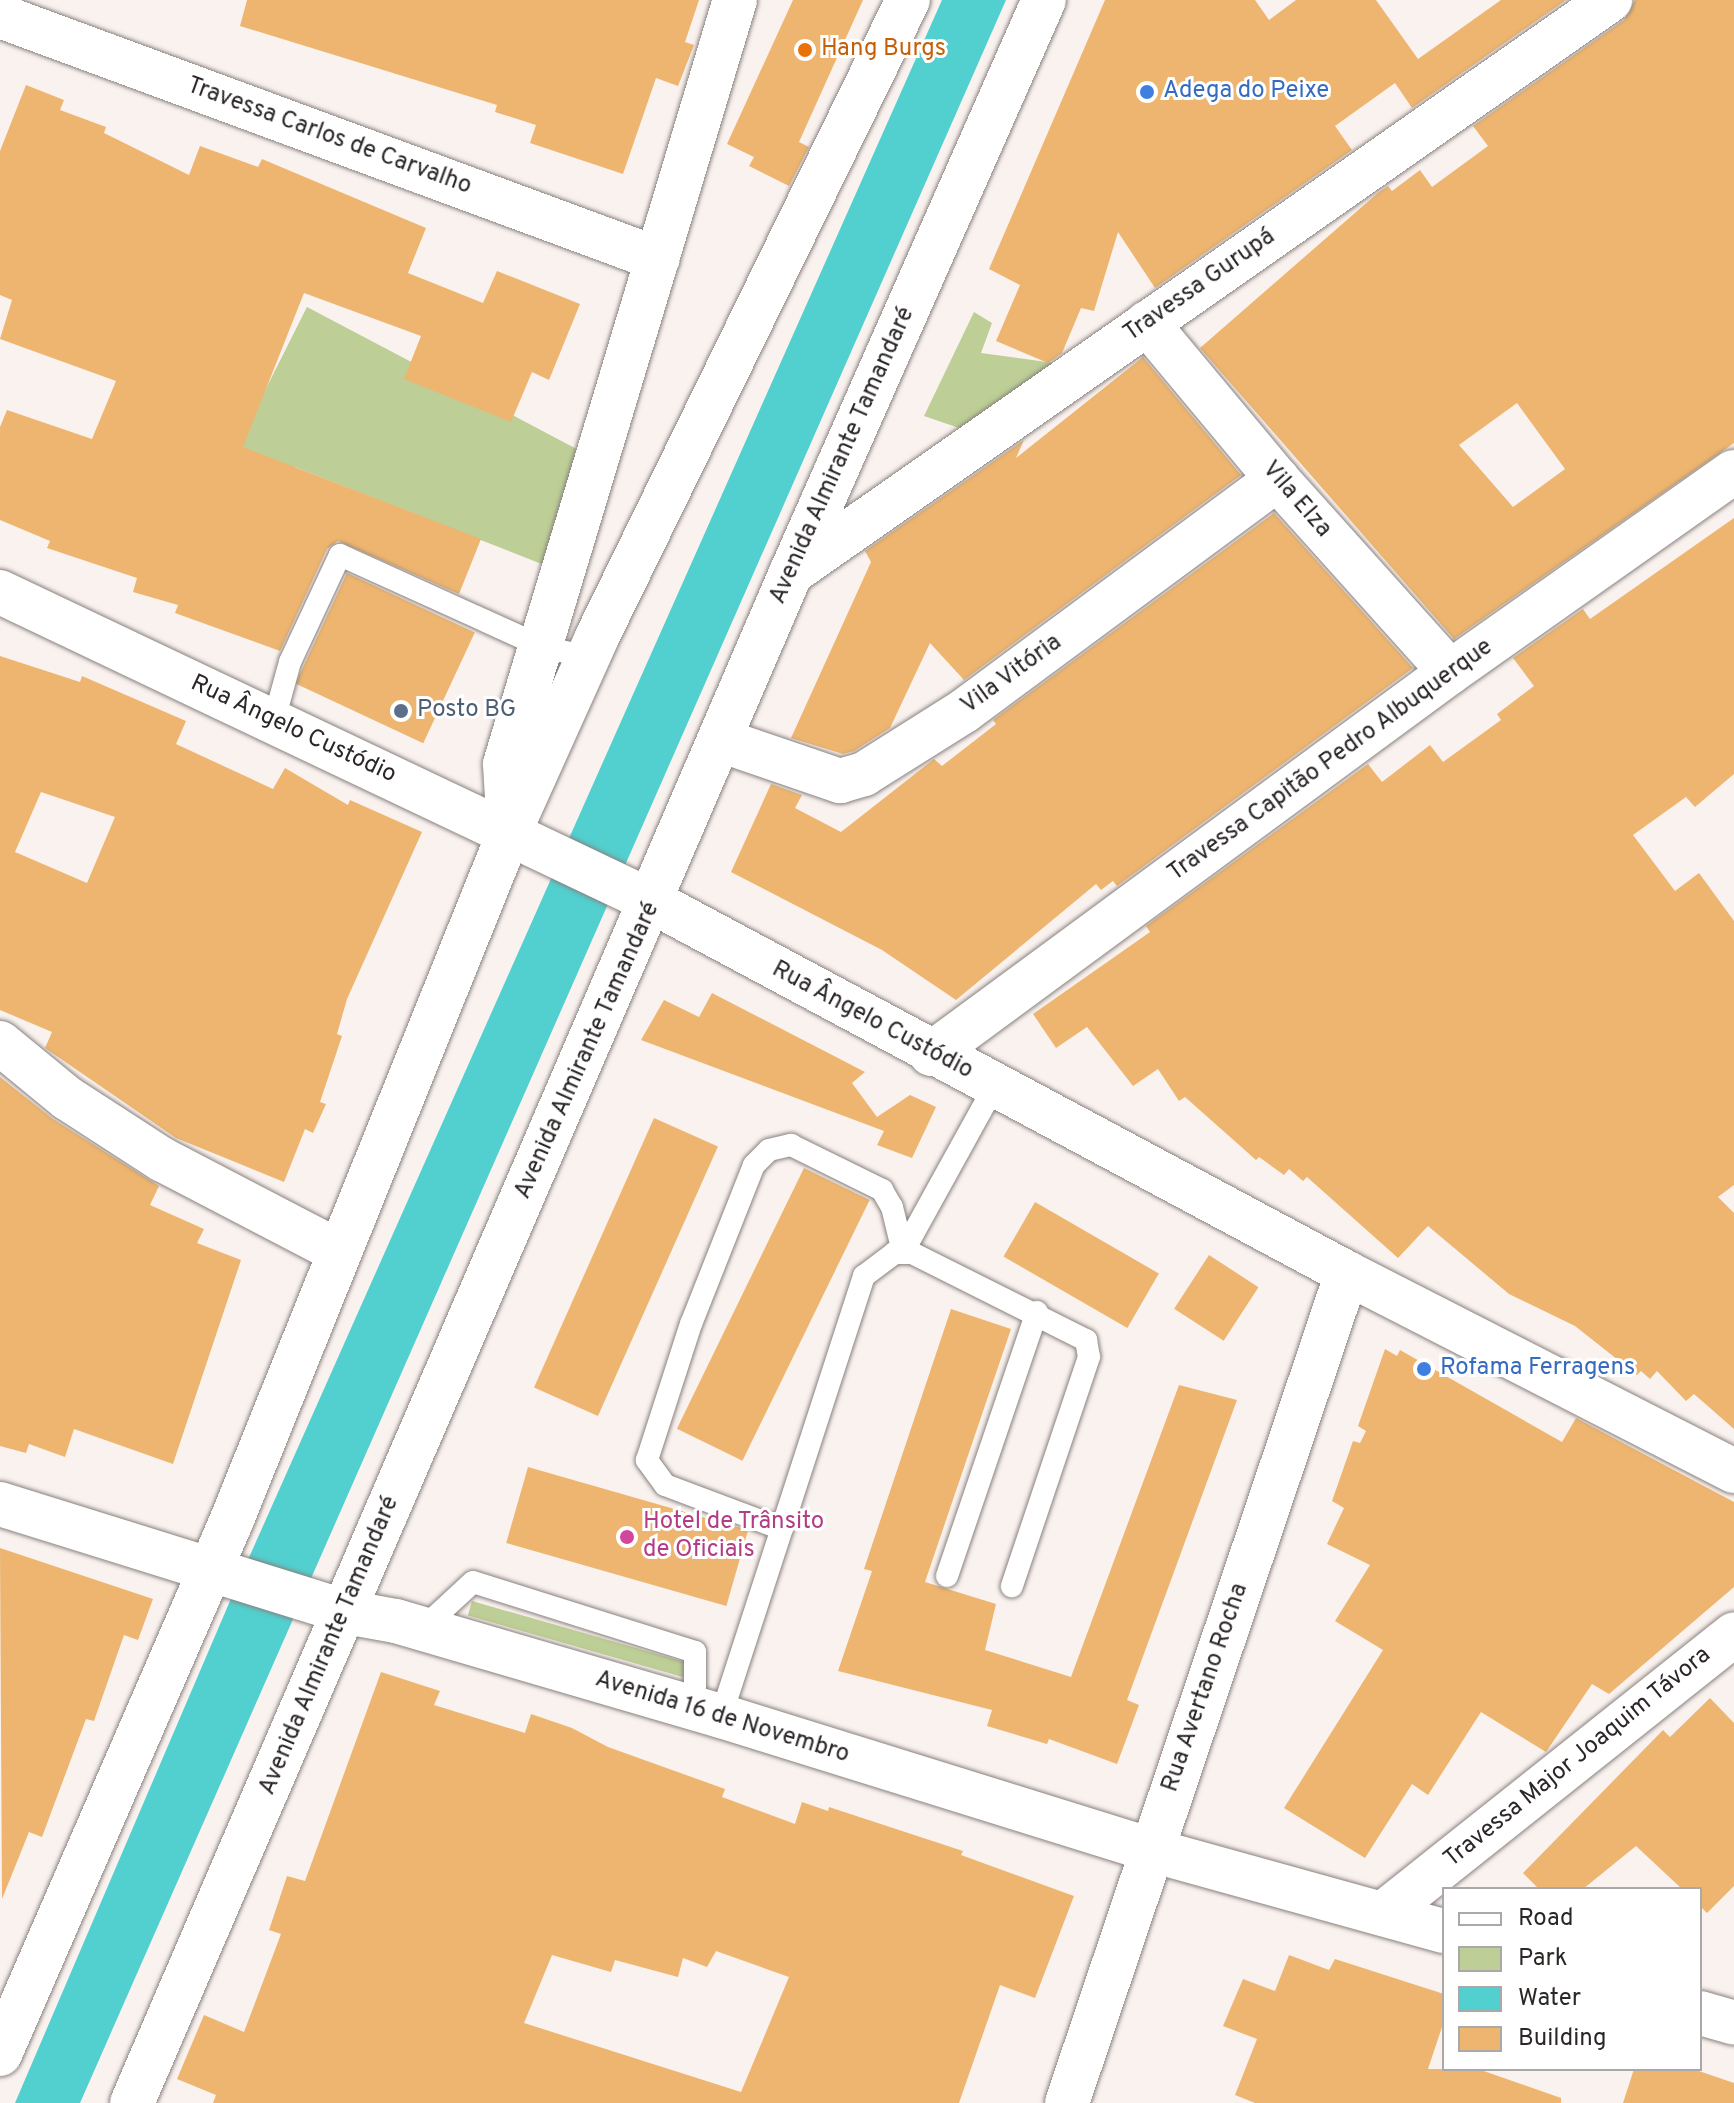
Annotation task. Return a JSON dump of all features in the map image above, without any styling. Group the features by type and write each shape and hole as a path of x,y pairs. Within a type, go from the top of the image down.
{"street":[{"path":"509,833 505,764 543,647 735,0"},
{"path":"0,2054 224,1576 336,1250 509,833 588,657 908,0"},
{"name":"Avenida Almirante Tamandaré","path":"132,2103 332,1608 641,896 720,740 1044,0"},
{"name":"Travessa Gurupá","path":"791,573 1610,0"},
{"name":"Travessa Carlos de Carvalho","path":"0,16 658,259"},
{"name":"Vila Elza","path":"1147,323 1277,479 1450,672"},
{"name":"Travessa Capitão Pedro Albuquerque","path":"931,1054 1450,672 1734,472"},
{"name":"Vila Vitória","path":"720,740 840,781 864,774 964,711 1277,479"},
{"name":"Rua Ângelo Custódio","path":"0,592 641,896 931,1054 1347,1273 1734,1471"},
{"path":"0,1043 67,1098 163,1160 336,1250"},
{"name":"Rua Avertano Rocha","path":"1067,2103 1347,1273"},
{"name":"Avenida 16 de Novembro","path":"0,1504 332,1608 422,1629 708,1712 1151,1850 1385,1912 1442,1930"},
{"name":"Travessa Major Joaquim Távora","path":"1385,1912 1734,1634"},
{"path":"1702,2014 1734,2023"}],"lane":[{"path":"274,720 290,662 340,555 543,647 588,657"},
{"path":"708,1712 782,1529 864,1276 877,1261 903,1252 994,1087"},
{"path":"782,1529 665,1485 647,1460 691,1324 754,1165 769,1150 791,1145 882,1190 892,1207 903,1252"},
{"path":"903,1252 1082,1334 1089,1357 1012,1586"},
{"path":"947,1576 1037,1312"},
{"path":"422,1629 473,1582 695,1652 708,1712"}],"green space":[{"path":"307,307 588,455 562,572 295,467 226,468"},
{"path":"974,312 992,323 981,353 1054,363 965,430 924,416"},
{"path":"472,1601 689,1663 685,1678 468,1615"}],"water":[{"path":"942,0 1006,0 80,2103 15,2103 239,1580"}],"building":[{"path":"247,0 699,0 685,42 694,45 678,86 656,78 623,174 530,143 536,125 495,112 497,105 240,26"},
{"name":"Hang Burgs","path":"793,0 863,0 799,142 809,147 789,186 749,166 754,157 727,144"},
{"path":"1105,0 1255,0 1269,20 1296,0 1376,0 1418,59 1501,0 1566,0 1412,108 1395,83 1335,126 1352,150 1155,288 1118,232 1094,311 1081,308 1062,353 1048,363 996,341 1020,285 989,269"},
{"path":"1635,0 1734,0 1734,443 1454,639 1200,348 1379,192 1388,186 1392,191 1420,170 1432,187 1488,146 1473,126 1624,20","holes":["1517,403 1565,469 1513,507 1459,445"]},
{"path":"26,85 64,100 60,110 106,127 104,133 189,175 200,146 258,167 262,159 426,228 408,273 483,303 497,271 580,304 549,380 532,372 511,422 404,379 421,336 304,293 243,447 481,539 459,594 338,541 327,549 280,651 175,613 178,605 133,592 137,578 47,548 50,541 0,520 0,427 7,410 92,439 116,381 0,339 12,300 0,295 0,151"},
{"path":"1143,357 1241,475 964,680 930,643 890,728 854,751 843,754 791,738 871,562 865,551 1024,440 1016,458"},
{"path":"1274,513 1413,668 1117,886 1113,881 1101,890 1096,884 956,1000 882,950 731,872 771,784 802,795 795,808 841,832 934,759 942,766 996,724 993,720"},
{"path":"1734,518 1734,774 1695,807 1686,797 1633,835 1675,891 1699,873 1734,921 1734,1185 1718,1197 1734,1213 1734,1429 1694,1394 1686,1401 1657,1371 1650,1379 1641,1371 1637,1375 1575,1326 1509,1294 1428,1226 1398,1258 1307,1177 1303,1181 1289,1169 1284,1175 1259,1157 1256,1160 1185,1097 1179,1101 1158,1069 1133,1086 1087,1027 1056,1048 1033,1014 1150,932 1146,926 1368,764 1382,782 1430,745 1443,762 1501,720 1497,714 1534,686 1513,658 1583,609 1590,619"},
{"path":"347,573 475,633 423,743 295,684"},
{"path":"0,656 80,682 82,676 186,721 176,744 273,789 285,768 348,805 350,800 422,832 347,999 337,1034 342,1036 320,1102 326,1104 313,1133 305,1129 284,1182 176,1138 45,1048 52,1032 0,1010","holes":["41,792 115,817 87,883 15,852"]},
{"path":"712,993 865,1072 852,1083 877,1117 910,1095 936,1107 912,1158 877,1145 884,1131 641,1040 664,1000 699,1017"},
{"path":"0,1077 53,1119 159,1186 150,1205 204,1229 197,1243 241,1260 173,1464 74,1429 65,1457 29,1444 26,1453 0,1446"},
{"path":"654,1118 718,1146 598,1416 534,1387"},
{"path":"804,1168 870,1200 742,1461 677,1429"},
{"path":"1035,1202 1159,1274 1127,1328 1004,1257"},
{"path":"1209,1255 1258,1287 1224,1341 1174,1309"},
{"path":"951,1309 1011,1329 925,1582 996,1604 985,1650 1071,1677 1179,1385 1237,1400 1127,1700 1139,1705 1117,1764 1049,1739 1047,1744 987,1726 992,1710 838,1671 872,1571 864,1569"},
{"path":"1385,1349 1397,1356 1400,1350 1562,1442 1576,1418 1734,1502 1734,1587 1609,1694 1592,1684 1546,1752 1481,1712 1428,1795 1412,1784 1365,1858 1284,1808 1383,1650 1335,1621 1370,1565 1327,1544 1344,1508 1332,1501 1353,1441 1360,1443 1366,1431 1358,1426"},
{"name":"Hotel de Trânsito de Oficiais","path":"528,1467 748,1530 726,1606 506,1543"},
{"path":"0,1548 153,1599 138,1640 124,1635 94,1721 86,1719 42,1837 29,1832 2,1899"},
{"path":"381,1672 440,1691 434,1705 525,1733 531,1714 572,1728 608,1747 725,1789 722,1797 795,1824 802,1802 828,1811 829,1807 963,1851 961,1855 1074,1896 1035,1998 1000,1985 959,2103 213,2103 216,2095 177,2079 204,2015 244,2032 281,1934 269,1930 287,1876 305,1881","holes":["716,1951 789,1977 741,2092 524,2023 552,1955 611,1972 615,1960 678,1977 683,1958 707,1967"]},
{"path":"1710,1698 1734,1723 1734,1886 1707,1913 1702,1908 1702,1887 1680,1887 1636,1846 1585,1887 1537,1887 1523,1873 1663,1730 1670,1737"},
{"path":"1289,1955 1329,1970 1335,1959 1442,1993 1442,2027 1428,2069 1484,2071 1561,2098 1561,2103 1255,2103 1235,2095 1257,2039 1223,2026 1243,1979 1275,1991"},
{"path":"1633,2071 1699,2071 1734,2083 1734,2103 1623,2103"}],"place":[{"name":"Hang Burgs","path":"805,50"},
{"name":"Adega do Peixe","path":"1147,92"},
{"name":"Posto BG","path":"401,711"},
{"name":"Rofama Ferragens","path":"1424,1369"},
{"name":"Hotel de Trânsito de Oficiais","path":"627,1537"}]}
